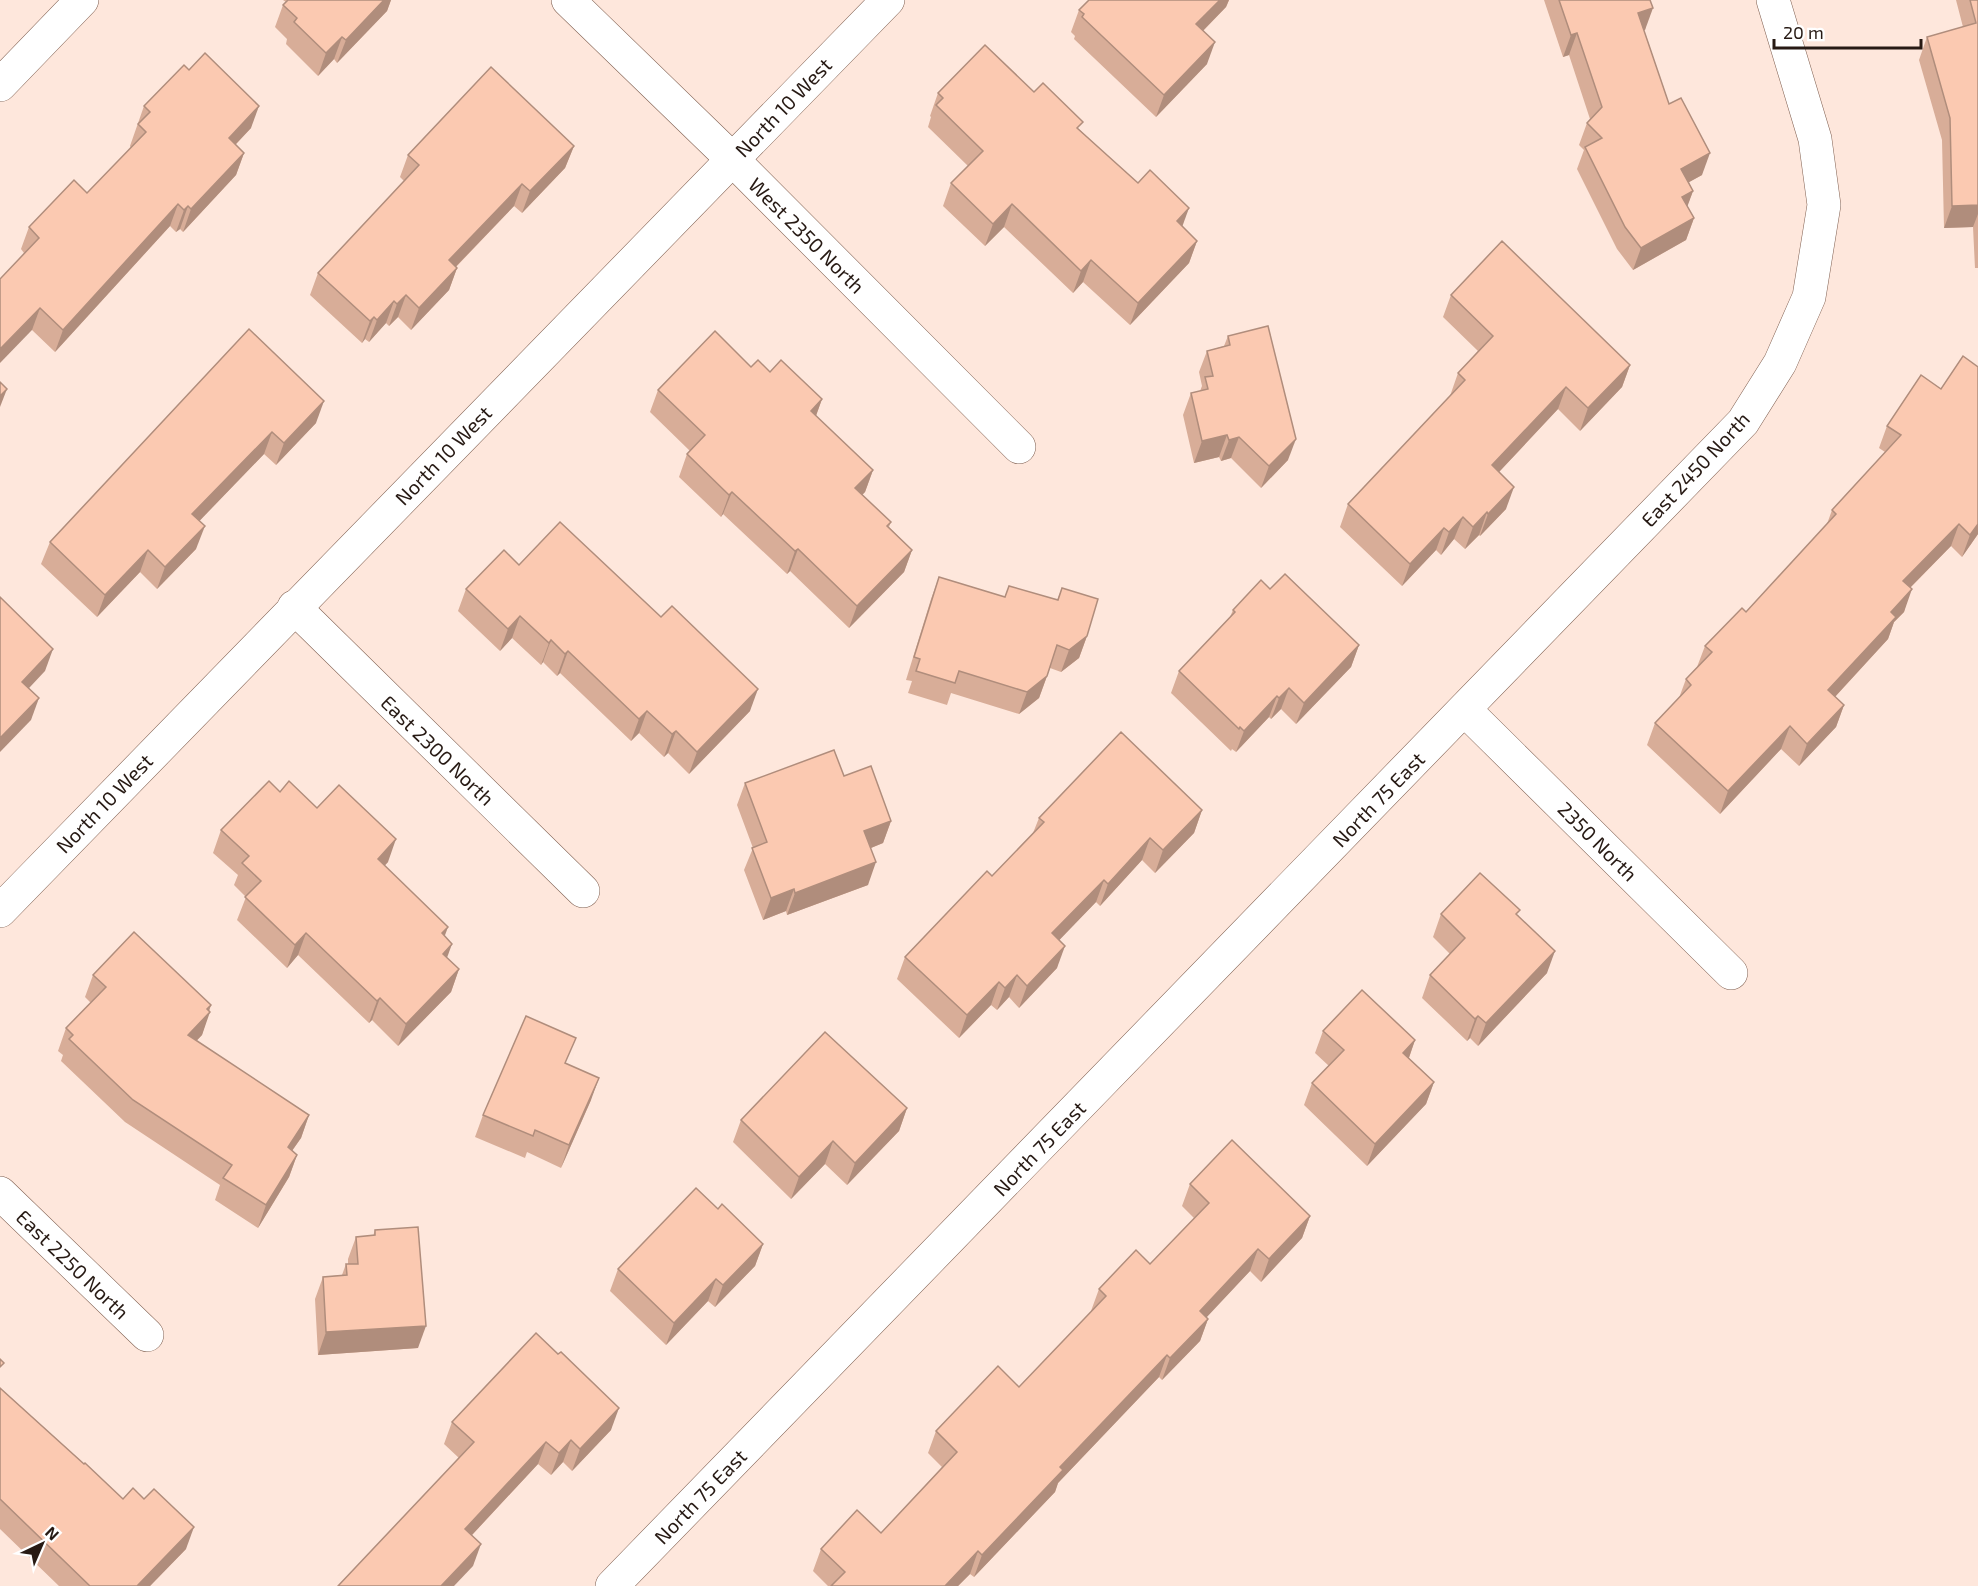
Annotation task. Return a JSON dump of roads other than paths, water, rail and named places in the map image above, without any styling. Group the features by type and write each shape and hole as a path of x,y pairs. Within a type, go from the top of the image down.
{"street":[{"path":"0,85 82,0"},
{"name":"West 2350 North","path":"568,0 732,159 1019,447"},
{"name":"North 10 West","path":"0,911 888,0"},
{"name":"East 2450 North","path":"1465,710 1743,422 1780,363 1809,297 1824,205 1815,138 1773,0"},
{"name":"East 2300 North","path":"294,608 583,891"},
{"name":"2350 North","path":"1465,710 1731,973"},
{"name":"North 75 East","path":"612,1586 1465,710"},
{"name":"East 2250 North","path":"0,1193 147,1335"}]}
